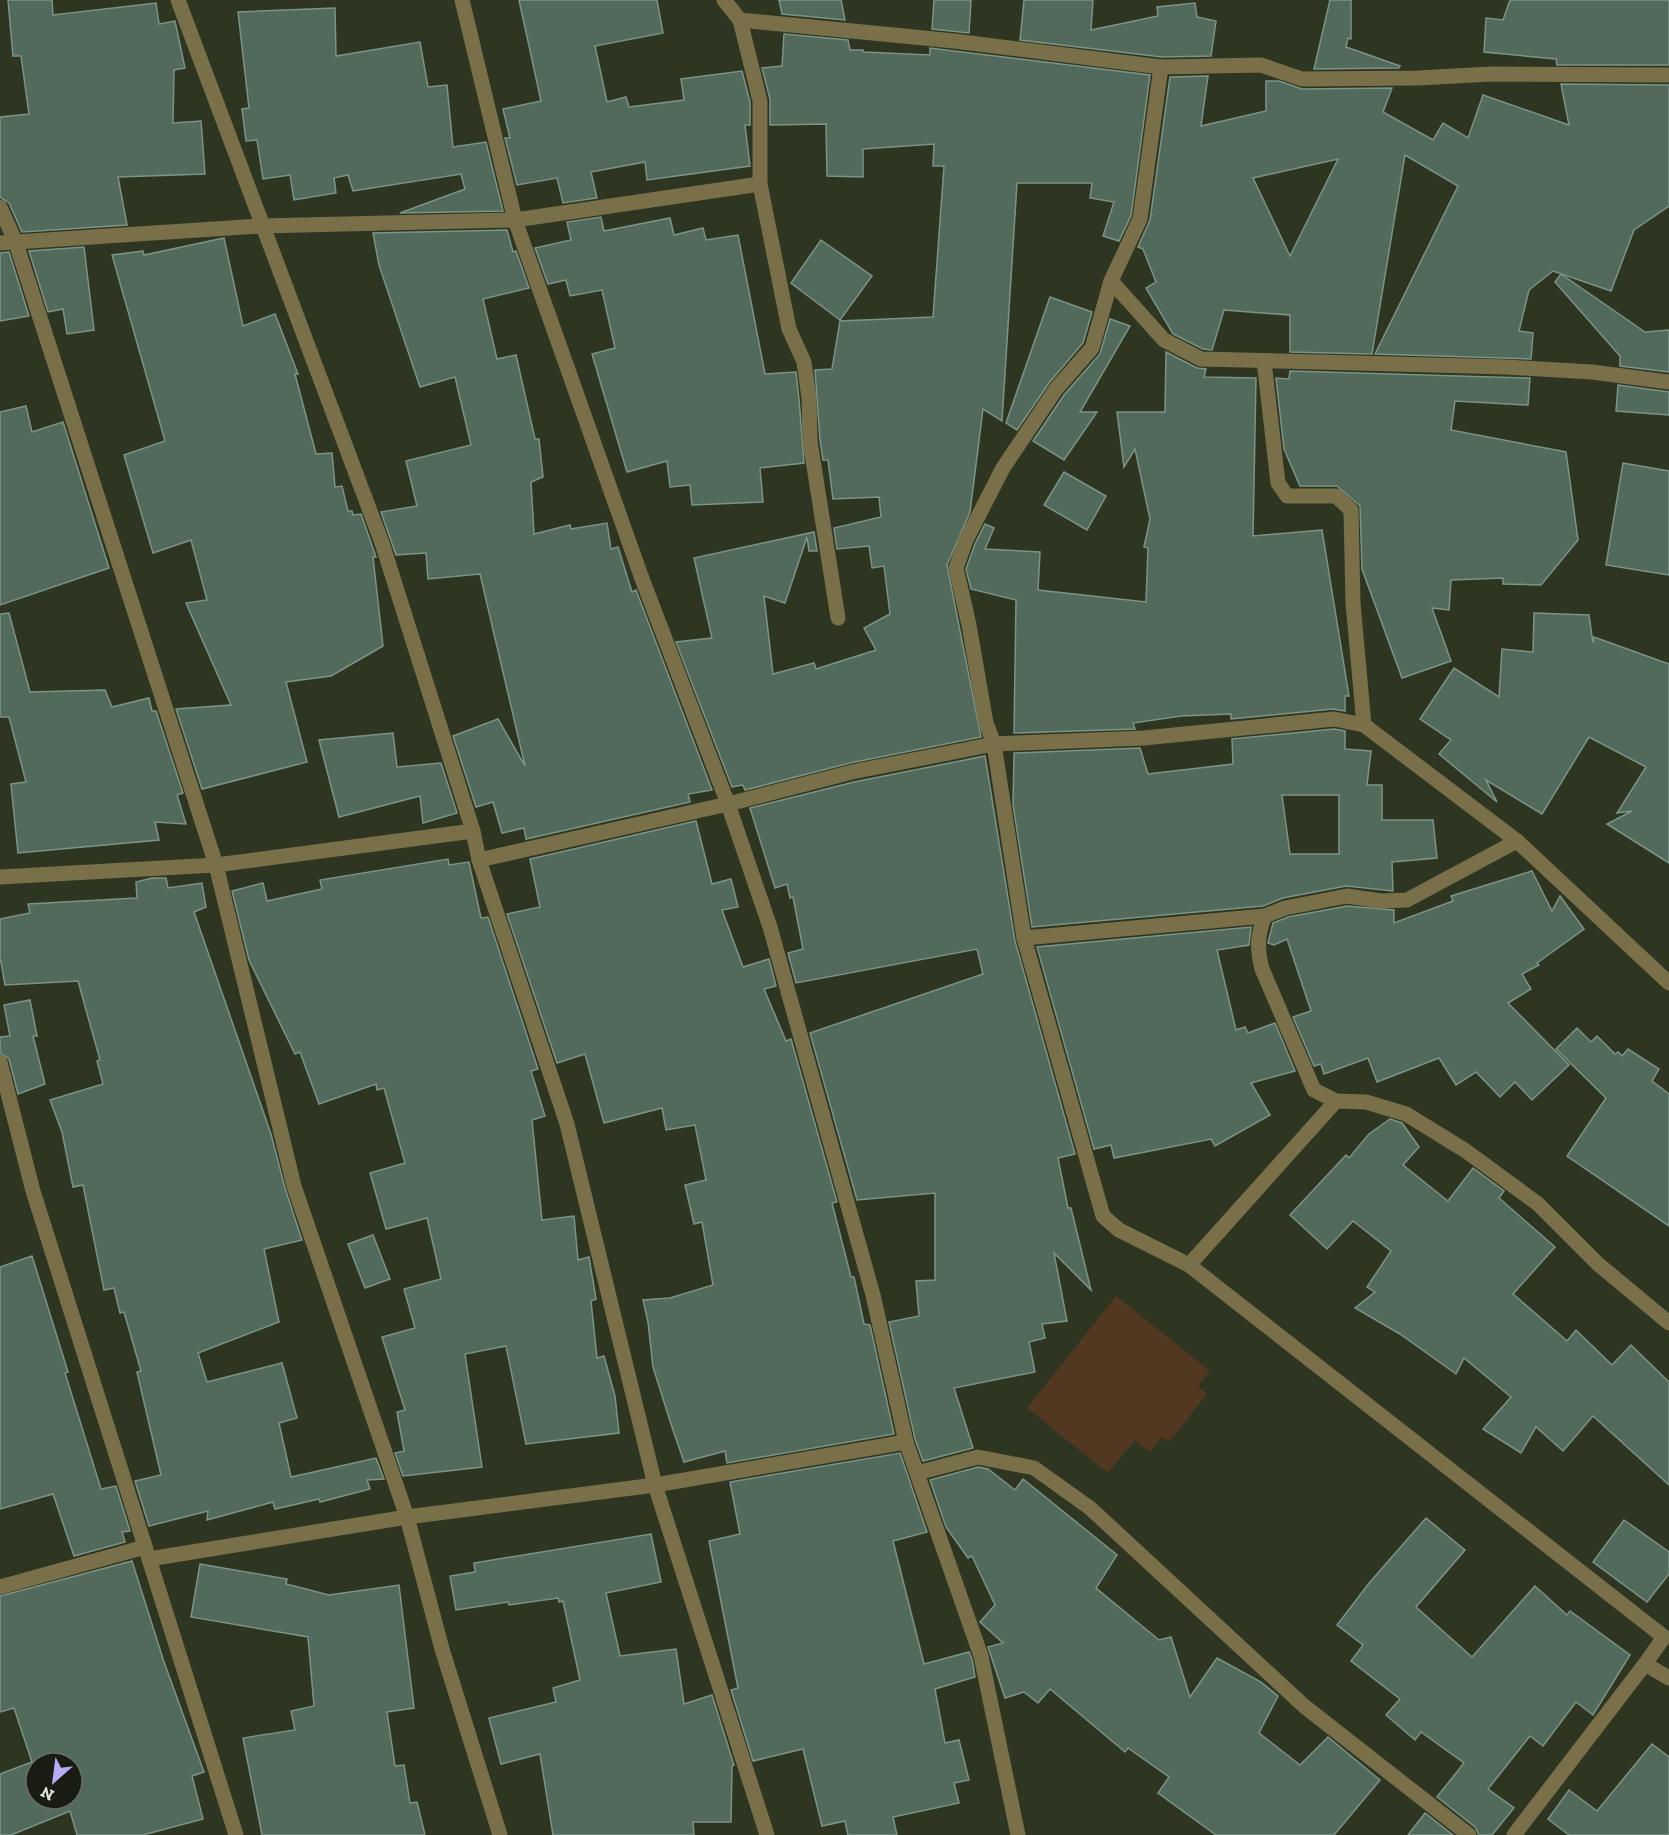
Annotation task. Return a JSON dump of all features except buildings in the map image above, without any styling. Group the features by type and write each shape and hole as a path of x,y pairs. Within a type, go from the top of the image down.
{"street":[{"path":"178,0 382,543 473,831 479,860 567,1124 655,1485 767,1835"},
{"path":"462,0 514,220 641,576 728,804 774,938 873,1295 906,1442 981,1656 1018,1835"},
{"path":"723,0 740,20 760,101 760,184 789,329 804,362 810,441 838,618"},
{"path":"740,20 954,41 1161,67 1261,65 1302,79 1419,78 1491,74 1669,75"},
{"path":"1161,67 1140,219 1111,281 1092,348 1056,389 1003,468 966,540 956,567 986,723 994,744 1024,938 1103,1216 1119,1230 1189,1265 1666,1633 1645,1664 1514,1835"},
{"path":"8,243 261,226 514,220 760,184"},
{"path":"0,207 8,243 216,865 294,1186 407,1517 442,1649 500,1835"},
{"path":"1111,281 1164,340 1201,359 1506,367 1592,372 1669,382"},
{"path":"1264,361 1278,483 1287,496 1336,496 1351,510 1353,603 1364,724"},
{"path":"479,860 728,804 852,772 994,744 1144,738 1334,719 1364,724 1517,841 1669,983"},
{"path":"0,877 216,865 473,831"},
{"path":"1024,938 1265,916 1285,908 1347,896 1381,901 1407,900 1517,841"},
{"path":"1265,916 1259,929 1258,955 1314,1090 1336,1101 1366,1102 1406,1114 1466,1151 1538,1204 1598,1264 1669,1323"},
{"path":"0,1062 33,1191 236,1835"},
{"path":"1189,1265 1336,1101"},
{"path":"0,1587 147,1553 655,1485 906,1442"},
{"path":"917,1473 978,1457 1034,1468 1090,1508 1304,1706 1469,1835"},
{"path":"1645,1664 1669,1678"}],"shaded area":[{"path":"1116,1296 1210,1371 1198,1386 1207,1394 1169,1442 1162,1437 1150,1452 1135,1440 1108,1473 1027,1408"}]}
